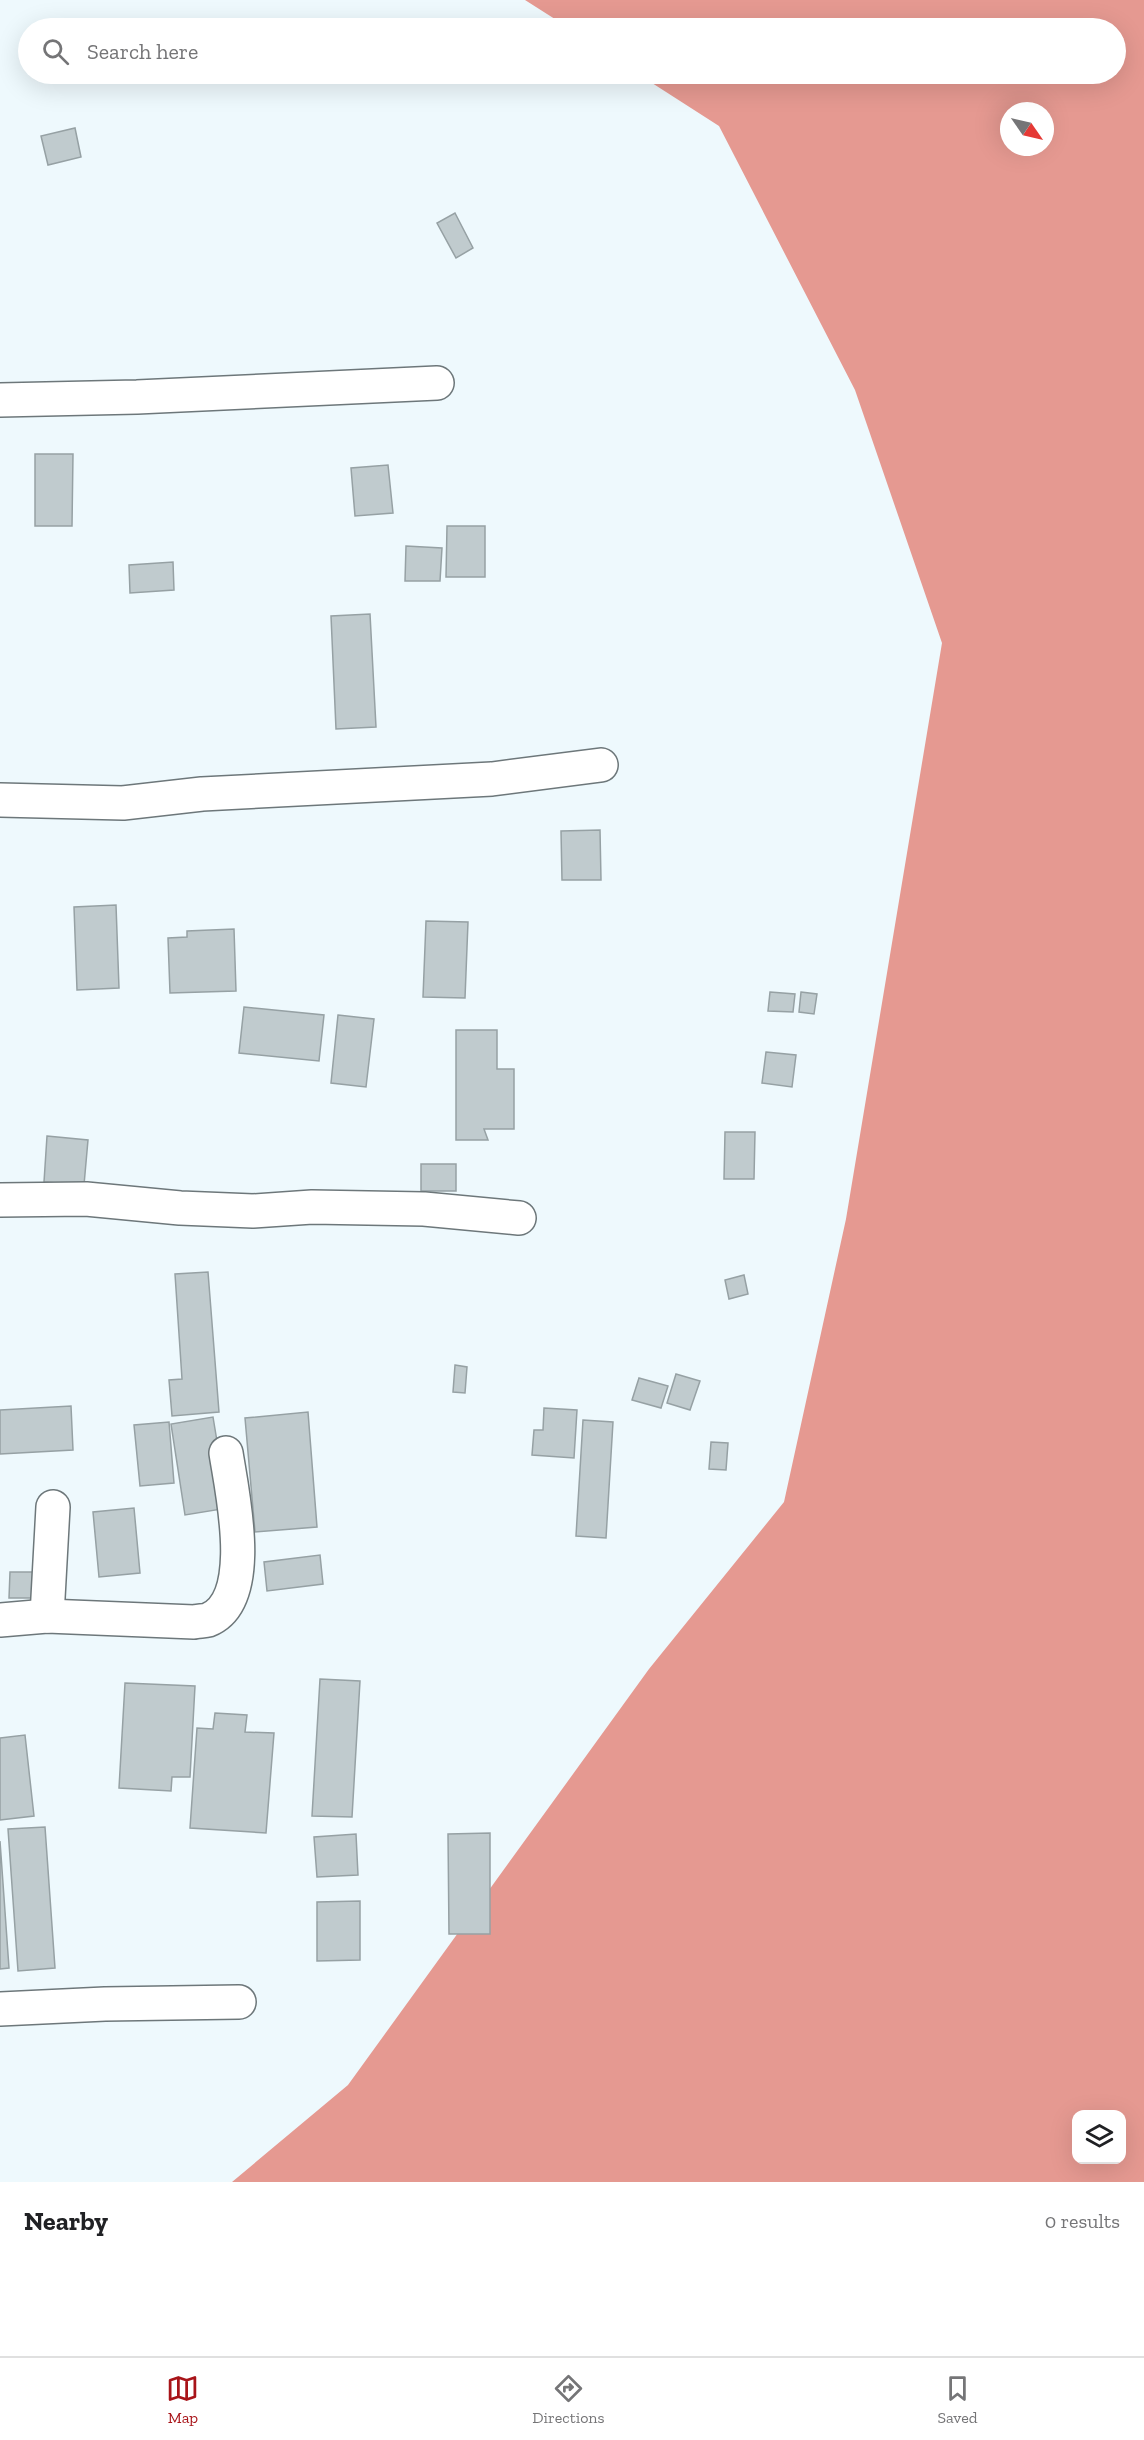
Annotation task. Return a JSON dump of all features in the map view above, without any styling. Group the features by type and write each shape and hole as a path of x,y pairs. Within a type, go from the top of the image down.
{"street":[{"path":"0,400 137,397 437,383"},
{"path":"0,800 123,803 202,794 492,778 601,765"},
{"path":"0,1200 86,1199 180,1208 254,1210 312,1207 424,1209 519,1218"},
{"path":"0,1620 47,1616 194,1622 208,1619 219,1612 230,1598 238,1562 239,1541 226,1453"},
{"path":"47,1616 53,1507"},
{"path":"0,2009 240,2002"}],"shaded area":[{"path":"525,0 1144,0 1144,2182 232,2182 348,2085 649,1669 784,1502 846,1219 942,643 855,390 719,126 654,84 1126,84 1126,18 553,18"}],"building":[{"path":"75,128 81,157 48,165 41,136"},
{"path":"455,213 473,248 456,258 437,223"},
{"path":"35,454 73,454 72,526 35,526"},
{"path":"388,465 393,513 355,516 351,468"},
{"path":"447,526 485,526 485,577 446,577"},
{"path":"406,546 442,548 440,581 405,581"},
{"path":"173,562 174,590 130,593 129,565"},
{"path":"370,614 376,727 336,729 331,616"},
{"path":"600,830 601,880 562,880 561,831"},
{"path":"116,905 119,988 77,990 74,907"},
{"path":"426,921 468,922 465,998 423,997"},
{"path":"234,929 236,991 170,993 168,938 187,937 187,931"},
{"path":"770,992 795,994 793,1012 768,1011"},
{"path":"801,992 817,994 814,1014 799,1012"},
{"path":"244,1007 324,1015 319,1061 239,1053"},
{"path":"338,1015 374,1019 366,1087 331,1083"},
{"path":"456,1030 497,1030 497,1069 514,1069 514,1129 484,1129 488,1140 456,1140"},
{"path":"766,1052 796,1055 792,1087 762,1083"},
{"path":"725,1132 755,1132 754,1179 724,1179"},
{"path":"47,1136 88,1140 84,1185 44,1182"},
{"path":"421,1164 456,1164 456,1191 421,1191"},
{"path":"208,1272 219,1412 172,1416 169,1380 182,1379 175,1274"},
{"path":"744,1275 748,1294 729,1299 725,1280"},
{"path":"455,1365 467,1367 465,1393 453,1392"},
{"path":"676,1374 700,1381 690,1410 667,1403"},
{"path":"639,1378 668,1386 661,1408 632,1400"},
{"path":"71,1406 73,1450 0,1454 0,1410"},
{"path":"544,1408 577,1410 574,1458 532,1455 534,1430 543,1430"},
{"path":"308,1412 317,1527 255,1532 245,1418"},
{"path":"213,1417 228,1508 185,1515 171,1424"},
{"path":"583,1420 613,1422 606,1538 576,1536"},
{"path":"169,1422 174,1483 140,1486 134,1425"},
{"path":"711,1442 728,1443 726,1470 709,1469"},
{"path":"134,1508 140,1573 99,1577 93,1512"},
{"path":"320,1555 323,1584 267,1591 264,1562"},
{"path":"10,1572 37,1572 36,1598 9,1598"},
{"path":"320,1679 360,1681 352,1817 312,1816"},
{"path":"125,1683 195,1686 190,1777 172,1777 171,1791 119,1788"},
{"path":"215,1713 247,1715 245,1732 274,1733 266,1833 190,1828 197,1728 213,1729"},
{"path":"25,1735 34,1816 0,1820 0,1738"},
{"path":"45,1827 55,1968 18,1971 8,1829"},
{"path":"490,1833 490,1934 449,1934 448,1834"},
{"path":"356,1834 358,1875 317,1877 314,1837"},
{"path":"0,1841 9,1968 0,1969"},
{"path":"360,1901 360,1960 317,1961 317,1902"}]}
